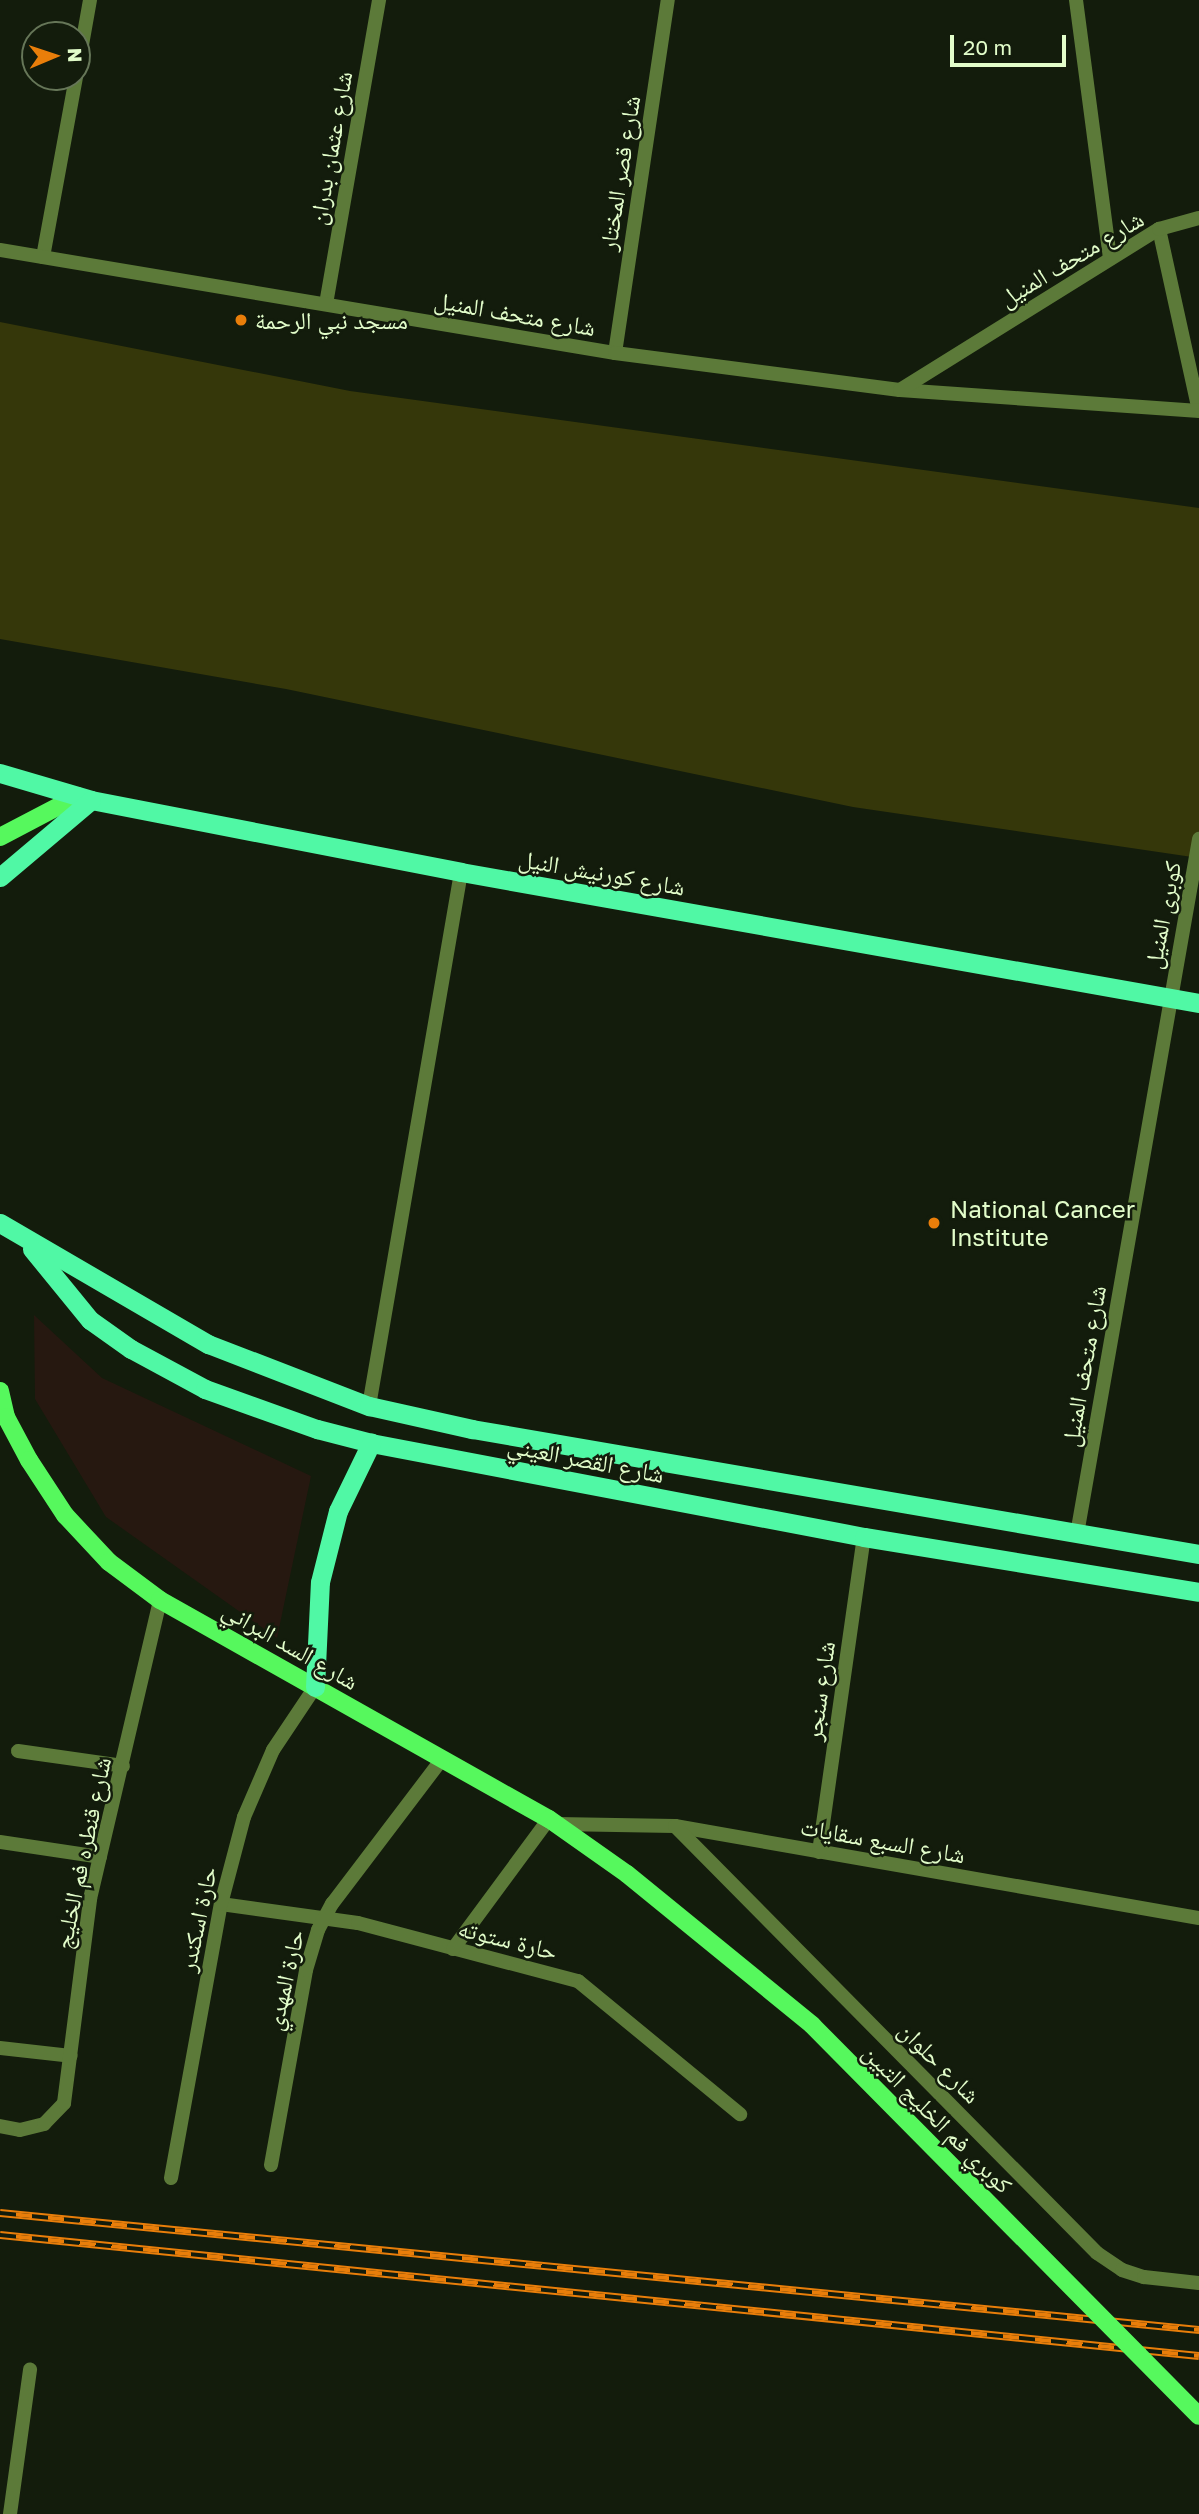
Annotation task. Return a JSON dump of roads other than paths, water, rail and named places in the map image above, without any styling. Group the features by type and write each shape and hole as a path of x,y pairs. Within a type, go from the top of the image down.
{"highway":[{"name":"شارع كورنيش النيل","path":"0,774 84,798 461,872 1199,1003"},
{"path":"0,877 84,798"},
{"name":"شارع القصر العيني","path":"0,1223 24,1240 208,1344 369,1406 472,1429 1199,1554"},
{"name":"شارع القصر العيني","path":"24,1240 90,1320 131,1349 205,1389 371,1443 864,1536 1199,1592"},
{"path":"315,1687 320,1582 338,1511 371,1443"}],"main road":[{"path":"0,837 84,798"},
{"name":"شارع السد البراني","path":"0,1391 6,1417 29,1460 65,1515 109,1562 160,1600 553,1822 626,1874"},
{"name":"كوبري فم الخليج التبين","path":"626,1874 812,2025 1199,2416"}],"street":[{"path":"86,21 90,0"},
{"name":"شارع عثمان بدران","path":"326,304 379,0"},
{"name":"شارع قصر المختار","path":"615,353 668,0"},
{"path":"1076,0 1110,259"},
{"path":"43,257 74,91"},
{"name":"شارع متحف المنيل","path":"900,390 1159,229 1199,218"},
{"path":"1159,229 1199,411"},
{"name":"شارع متحف المنيل","path":"0,250 615,353 900,390 1199,411"},
{"name":"كوبرى المنيل","path":"1169,998 1199,839"},
{"path":"369,1406 461,872"},
{"name":"شارع متحف المنيل","path":"1077,1534 1169,998"},
{"name":"شارع سنجر","path":"818,1852 864,1536"},
{"name":"شارع قنطره فم الخليج","path":"0,2126 32,2129 57,2115 69,2084 90,1899 160,1600"},
{"name":"حارة اسكندر","path":"171,2178 221,1904 244,1817 268,1761 315,1687"},
{"path":"18,1751 123,1766"},
{"name":"حارة المهدي","path":"271,2165 306,1970 324,1919 442,1759"},
{"path":"453,1949 553,1822"},
{"name":"شارع السبع سقايات","path":"553,1822 675,1826 1199,1918"},
{"name":"شارع حلوان","path":"675,1826 1097,2253 1122,2270 1144,2277 1199,2283"},
{"path":"0,1842 100,1857"},
{"name":"حارة ستوته","path":"221,1904 358,1923 578,1982 740,2114"},
{"path":"0,2048 71,2056"},
{"path":"10,2514 30,2369"}],"railway":[{"path":"0,2213 1199,2330"},
{"path":"0,2235 1199,2356"}],"place":[{"name":"مسجد نبي الرحمة","path":"241,320"},
{"name":"National Cancer Institute","path":"934,1223"}]}
